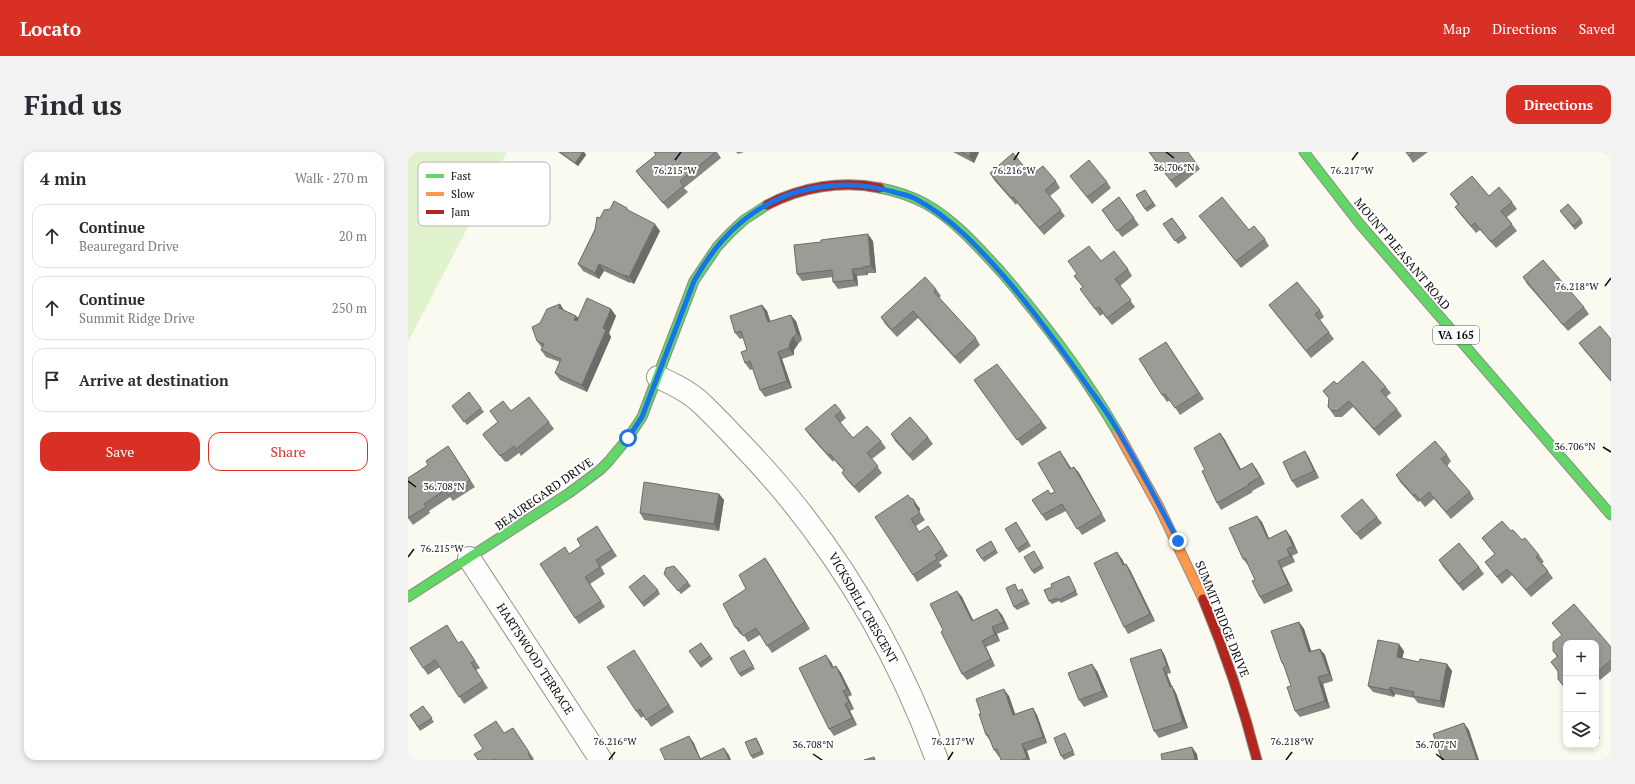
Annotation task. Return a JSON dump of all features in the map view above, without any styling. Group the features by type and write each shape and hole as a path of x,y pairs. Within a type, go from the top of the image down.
{"main road":[{"name":"MOUNT PLEASANT ROAD","path":"1304,152 1359,223 1611,515"},
{"name":"SUMMIT RIDGE DRIVE","path":"658,377 694,281 704,263 721,240 740,222 769,202 800,191 829,185 864,185 912,198 941,215 960,230 984,253 1023,298 1062,350 1115,427 1151,489 1178,541 1230,666 1257,760"},
{"name":"BEAUREGARD DRIVE","path":"408,597 569,493 600,470 628,438 642,417 658,377"}],"street":[{"name":"VICKSDELL CRESCENT","path":"658,377 673,384 701,403 782,488 824,543 858,594 903,676 924,724 937,760"},
{"name":"HARTSWOOD TERRACE","path":"469,558 601,760"}],"green space":[{"path":"408,152 507,152 502,162 418,162 418,226 468,226 408,342"}],"building":[{"path":"560,152 583,152 575,163"},
{"path":"654,152 716,152 680,181 683,186 663,203 636,171 656,155"},
{"path":"961,152 971,152 969,156"},
{"path":"1149,152 1188,152 1196,163 1171,181"},
{"path":"1406,152 1414,152 1409,156"},
{"path":"1013,153 1031,175 1043,166 1056,181 1045,190 1061,210 1039,228 1013,197 1011,198 990,173"},
{"path":"1089,160 1107,182 1087,197 1070,176"},
{"path":"1472,176 1489,196 1499,187 1512,202 1501,211 1512,224 1491,242 1475,223 1471,226 1455,207 1459,204 1450,194"},
{"path":"1145,190 1153,203 1145,209 1136,195"},
{"path":"1119,197 1134,218 1117,231 1102,210"},
{"path":"1222,197 1249,230 1254,226 1265,239 1236,261 1199,216"},
{"path":"614,201 655,224 629,277 599,264 595,273 578,264 595,230 597,217 600,218 604,210 610,209"},
{"path":"1568,204 1581,219 1573,226 1560,211"},
{"path":"1172,218 1184,234 1175,241 1163,224"},
{"path":"868,234 871,266 852,269 854,280 833,282 832,270 797,274 794,245"},
{"path":"1089,246 1101,261 1114,251 1128,269 1115,279 1131,300 1107,318 1099,307 1095,309 1080,289 1083,287 1074,276 1077,274 1068,261"},
{"path":"1543,260 1584,307 1563,325 1523,277"},
{"path":"925,277 936,289 934,292 976,338 955,357 913,311 892,330 881,317"},
{"path":"1297,282 1320,310 1315,314 1329,332 1306,351 1269,305"},
{"path":"587,298 611,309 603,328 606,330 582,385 555,373 561,359 541,350 544,344 537,341 532,327 540,323 547,309 560,304 559,308 576,316 574,320 577,321"},
{"path":"762,305 768,322 791,315 797,334 793,337 789,348 778,352 787,381 760,390 750,361 745,363 741,352 747,350 741,331 735,333 730,316"},
{"path":"1600,326 1611,339 1611,381 1579,343"},
{"path":"1166,342 1199,393 1175,408 1165,394 1162,395 1139,359"},
{"path":"1363,361 1386,387 1381,391 1397,409 1374,429 1349,401 1337,411 1331,410 1328,407 1329,398 1323,391 1334,381 1337,384"},
{"path":"997,364 1042,422 1017,440 974,380"},
{"path":"469,392 481,408 464,422 452,406"},
{"path":"529,397 549,422 516,449 514,446 500,456 483,435 498,422 490,411 503,401 511,411"},
{"path":"835,404 841,411 835,416 853,438 867,426 881,441 867,453 878,466 854,487 842,473 844,470 830,454 828,455 805,429"},
{"path":"910,417 928,437 909,455 891,434"},
{"path":"1220,433 1240,470 1252,463 1260,477 1217,503 1202,471 1205,470 1194,448"},
{"path":"1435,441 1447,455 1441,459 1470,492 1446,512 1429,492 1420,500 1415,494 1414,496 1396,475"},
{"path":"448,446 470,480 448,495 445,490 424,504 426,507 408,518 408,478 428,465 426,461"},
{"path":"1060,451 1070,469 1074,467 1102,514 1077,529 1062,504 1042,515 1032,500 1048,490 1050,494 1055,492 1038,463"},
{"path":"1305,451 1314,471 1292,481 1283,462"},
{"path":"644,482 719,494 714,524 640,513"},
{"path":"908,495 915,502 915,505 920,513 911,519 919,532 928,526 943,549 935,555 937,559 913,575 875,517"},
{"path":"1362,499 1377,517 1356,534 1341,516"},
{"path":"1257,516 1268,539 1286,530 1293,546 1287,549 1290,556 1278,561 1288,584 1260,597 1252,581 1255,580 1245,558 1243,559 1229,528"},
{"path":"1502,521 1522,540 1525,538 1539,555 1536,557 1548,571 1526,590 1507,569 1497,577 1485,562 1495,554 1482,538"},
{"path":"1016,522 1028,542 1017,549 1005,529"},
{"path":"597,526 612,550 596,560 600,567 585,577 601,601 575,618 540,564 565,547 569,554 581,546 577,539"},
{"path":"991,541 996,550 982,559 976,550"},
{"path":"1459,543 1479,567 1459,584 1439,560"},
{"path":"1034,551 1042,565 1032,571 1024,557"},
{"path":"1117,552 1123,565 1126,564 1150,614 1124,627 1094,563"},
{"path":"765,558 805,622 767,646 756,628 743,636 738,628 735,627 723,604 746,589 739,575"},
{"path":"674,566 688,582 678,591 664,574 666,568"},
{"path":"644,575 658,590 642,603 629,587"},
{"path":"1069,576 1076,591 1058,600 1057,598 1049,601 1044,590 1052,587 1051,584"},
{"path":"1015,584 1018,591 1022,589 1027,600 1014,607 1006,588"},
{"path":"957,591 972,621 997,609 1004,622 992,627 995,634 982,641 991,659 962,674 941,632 943,630 930,604"},
{"path":"1574,604 1611,647 1611,660 1599,670 1599,640 1563,640 1563,685 1558,679 1558,671 1551,662 1558,656 1553,651 1553,642 1562,635 1552,623"},
{"path":"1299,622 1309,652 1320,649 1329,674 1318,677 1325,701 1295,711 1287,687 1291,686 1271,631"},
{"path":"447,625 458,643 462,641 475,661 471,663 483,681 459,697 435,660 423,668 410,648"},
{"path":"1378,640 1399,644 1397,657 1419,662 1420,659 1447,664 1440,701 1413,696 1414,692 1390,687 1389,690 1368,686"},
{"path":"701,643 710,656 699,664 689,651"},
{"path":"1161,649 1167,666 1163,668 1170,687 1172,686 1183,722 1154,731 1130,659"},
{"path":"634,650 669,705 646,720 640,709 636,711 607,667"},
{"path":"744,650 753,666 739,674 730,658"},
{"path":"826,655 832,668 836,666 847,689 843,691 849,702 845,704 852,718 829,729 799,668"},
{"path":"1092,664 1103,691 1079,700 1068,673"},
{"path":"1004,689 1013,715 1033,708 1043,737 1022,744 1027,758 1022,760 1001,760 997,749 994,750 988,735 986,735 979,714 981,714 976,699"},
{"path":"423,706 432,718 418,727 410,715"},
{"path":"496,721 504,733 513,728 529,752 528,754 532,760 478,760 474,754 483,749 474,735"},
{"path":"1464,723 1477,760 1442,760 1433,734"},
{"path":"1065,733 1073,751 1061,756 1054,738"},
{"path":"689,736 700,759 724,748 729,760 665,760 660,749"},
{"path":"756,738 762,751 751,756 745,742"},
{"path":"1192,747 1195,760 1162,760 1161,754"},
{"path":"874,757 875,760 864,760"}],"traffic: fast":[{"path":"1304,152 1359,223 1611,515"},
{"path":"880,188 903,194 926,204 947,218 976,245 1034,311 1092,391 1118,433"},
{"path":"408,597 569,493 600,470 608,462 628,438 642,417 694,281 717,247 730,233 744,220 767,205"}],"traffic: slow":[{"path":"1118,433 1159,507 1203,599"}],"traffic: jam":[{"path":"767,205 794,194 822,187 851,185 880,188"},
{"path":"1203,599 1233,679 1257,760"}],"route":[{"path":"628,438 642,417 694,281 704,263 721,240 740,222 769,202 800,191 829,185 836,186 850,184 876,187 912,198 941,215 960,230 984,253 1023,298 1062,350 1111,420 1151,489 1178,541"}]}
